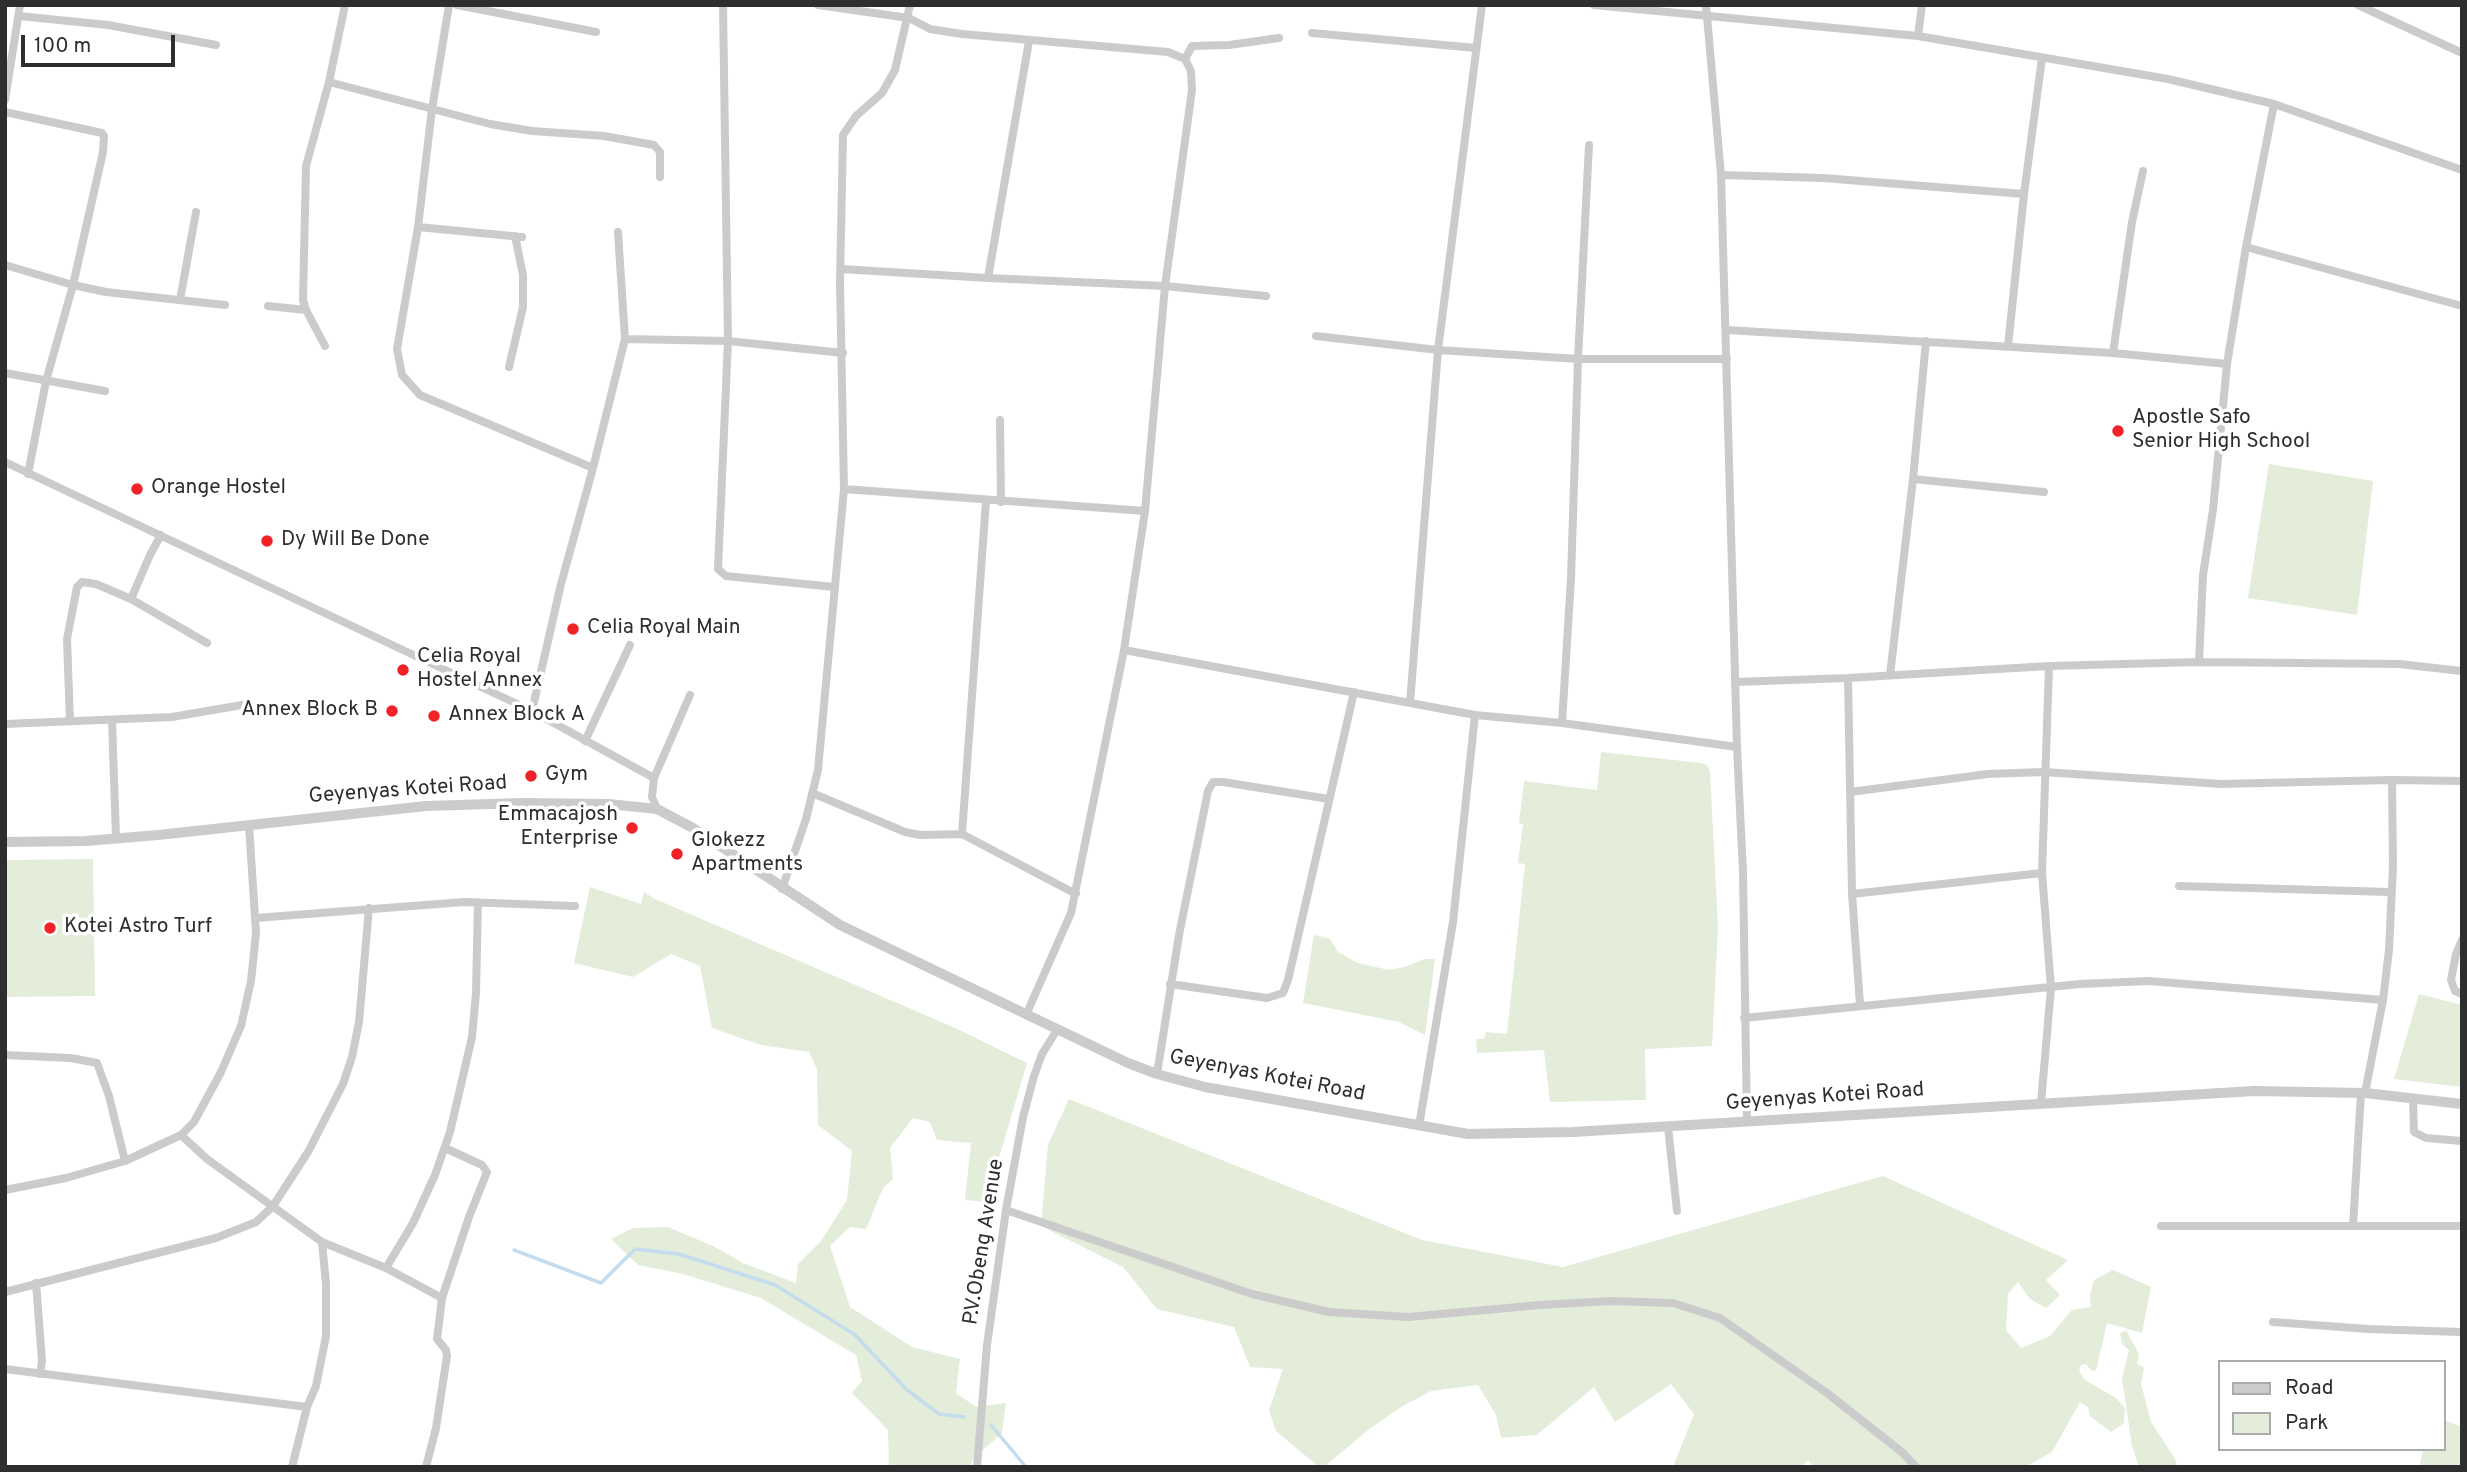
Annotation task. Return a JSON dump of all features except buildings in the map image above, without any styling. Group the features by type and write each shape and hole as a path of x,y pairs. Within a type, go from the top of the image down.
{"street":[{"path":"5,98 20,5"},
{"path":"325,345 306,310 303,293 306,166 329,82 345,5"},
{"path":"449,5 432,109 418,227 397,349 402,375 420,395 593,468"},
{"path":"457,5 596,32"},
{"path":"723,5 728,341 718,569 726,576 834,587"},
{"path":"818,5 909,18 930,29 1028,41 1168,52 1185,59 1191,71 1192,90 1166,286 1145,510 1124,650 1076,894 1063,934 1026,1015"},
{"path":"782,888 818,771 844,489 841,269 843,135 856,117 882,93 895,70 910,5"},
{"path":"1410,703 1438,350 1482,5"},
{"path":"1594,5 1918,36 2168,79 2274,104 2462,170"},
{"path":"1706,5 1721,175 1727,330 1735,682 1743,872 1747,1122"},
{"path":"1918,36 1922,5"},
{"path":"2358,5 2462,53"},
{"path":"19,16 108,25 216,45"},
{"path":"1312,33 1476,48"},
{"path":"1185,59 1192,46 1229,45 1279,38"},
{"path":"988,278 1028,41"},
{"path":"2008,346 2042,58"},
{"path":"329,82 490,124 532,131 604,136 654,145 660,152 660,177"},
{"path":"2199,662 2203,575 2213,510 2227,364 2246,247 2274,104"},
{"path":"5,112 102,133 104,136 103,152 47,381 28,474"},
{"path":"1562,723 1571,578 1578,359 1589,145"},
{"path":"2113,353 2132,222 2143,171"},
{"path":"1721,175 1823,178 2024,194"},
{"path":"180,300 196,212"},
{"path":"418,227 518,236 523,275 523,307 509,367"},
{"path":"532,711 561,584 625,339 618,232"},
{"path":"2246,247 2462,306"},
{"path":"5,265 106,292 225,305"},
{"path":"841,269 1166,286 1266,296"},
{"path":"268,306 306,310"},
{"path":"1727,330 2113,353 2227,364"},
{"path":"1316,336 1438,350 1578,359 1727,359"},
{"path":"625,339 728,341 843,353"},
{"path":"1890,675 1926,341"},
{"path":"5,373 105,391"},
{"path":"1000,420 1000,502"},
{"path":"5,462 532,711 654,778"},
{"path":"1913,479 2044,492"},
{"path":"844,489 1000,502 1145,510"},
{"path":"962,834 986,501"},
{"path":"131,598 161,534"},
{"path":"70,721 67,639 77,587 82,582 131,598 207,643"},
{"path":"585,741 630,645"},
{"path":"1124,650 1475,715 1562,723 1737,747"},
{"path":"1735,682 2049,666 2199,662 2399,664 2462,671"},
{"path":"2041,1103 2051,988 2042,873 2049,666"},
{"path":"1848,678 1852,894 1860,1005"},
{"path":"1170,984 1257,997 1283,993 1354,692"},
{"path":"657,809 652,797 654,778 690,695"},
{"path":"5,724 172,717 242,705"},
{"path":"1419,1126 1453,922 1475,715"},
{"path":"112,720 116,838"},
{"path":"1850,792 1988,774 2044,772 2221,784 2462,781"},
{"path":"2353,1226 2363,1093 2383,1000 2389,950 2393,866 2392,780"},
{"path":"1157,1074 1170,984 1208,791 1213,782 1329,799"},
{"path":"813,793 905,832 920,835 962,834 1076,894"},
{"name":"Geyenyas Kotei Road","path":"5,842 116,838 426,806 572,803 657,809 693,828 841,925 1057,1030 1157,1074 1205,1087 1468,1134 1668,1127 2254,1091 2363,1093 2462,1104"},
{"path":"5,1190 66,1178 125,1161 181,1135 194,1122 241,1026 255,949 249,825"},
{"path":"1852,894 2042,873"},
{"path":"2179,886 2390,892"},
{"path":"255,918 478,902 575,906"},
{"path":"386,1268 413,1223 445,1148 472,1037 478,902"},
{"path":"5,1292 216,1238 256,1222 273,1206 308,1152 342,1084 352,1057 360,1009 369,908"},
{"path":"2462,940 2451,980 2455,991 2462,995"},
{"path":"1744,1018 1860,1005 2149,981 2383,1000"},
{"name":"P.V.Obeng Avenue","path":"977,1467 987,1345 1006,1210 1023,1117 1042,1054 1057,1030"},
{"path":"5,1055 71,1058 97,1063 109,1096 125,1161"},
{"path":"2413,1098 2413,1132 2426,1138 2462,1142"},
{"path":"1668,1127 1677,1211"},
{"path":"181,1135 207,1159 322,1242 386,1268 442,1298"},
{"path":"426,1467 436,1428 447,1356 446,1350 437,1339 442,1298 487,1172 482,1165 445,1148"},
{"path":"1006,1210 1252,1294 1329,1312 1408,1317 1610,1301 1673,1303 1720,1318 1827,1393 1903,1453 1916,1467"},
{"path":"2161,1226 2462,1226"},
{"path":"292,1467 307,1407 316,1386 326,1336 326,1284 322,1242"},
{"path":"36,1283 42,1361 40,1374"},
{"path":"2273,1322 2462,1332"},
{"path":"5,1369 307,1407"}],"green space":[{"path":"2269,464 2373,481 2357,615 2248,598"},
{"path":"1601,752 1701,763 1707,765 1710,772 1718,927 1712,1046 1645,1049 1646,1100 1550,1102 1544,1050 1477,1053 1476,1039 1484,1039 1486,1032 1507,1034 1525,864 1518,863 1523,824 1519,823 1524,781 1597,790"},
{"name":"Kotei Astro Turf","path":"93,859 95,996 5,997 5,860"},
{"path":"590,887 641,904 644,892 953,1027 1027,1063 986,1202 965,1200 971,1143 937,1140 930,1122 913,1118 890,1148 893,1179 883,1188 866,1229 850,1227 830,1246 850,1307 912,1347 960,1359 956,1393 976,1407 1006,1403 1002,1433 973,1459 970,1467 889,1467 888,1430 852,1393 862,1381 856,1355 761,1298 683,1274 638,1265 611,1239 633,1228 668,1227 713,1246 743,1263 796,1283 798,1264 821,1241 847,1200 852,1151 818,1125 817,1069 809,1052 761,1045 712,1028 700,966 671,954 633,977 574,963"},
{"path":"1314,935 1330,939 1338,952 1358,963 1389,970 1425,959 1435,959 1425,1035 1399,1022 1303,1003"},
{"path":"2419,994 2462,1005 2462,1087 2394,1079"},
{"path":"1069,1099 1422,1240 1563,1267 1883,1176 2068,1260 2046,1280 2060,1295 2046,1308 2030,1299 2018,1282 2008,1294 2006,1330 2021,1348 2050,1336 2072,1310 2091,1307 2090,1295 2094,1280 2113,1270 2151,1287 2142,1333 2107,1323 2096,1371 2086,1364 2081,1365 2079,1371 2085,1380 2116,1398 2125,1408 2124,1423 2111,1432 2090,1416 2088,1407 2080,1402 2052,1452 2025,1467 1813,1467 1808,1460 1801,1467 1673,1467 1694,1414 1671,1384 1615,1422 1594,1387 1537,1435 1501,1438 1496,1415 1478,1385 1431,1391 1401,1407 1368,1430 1324,1467 1319,1467 1276,1431 1269,1410 1283,1369 1250,1367 1234,1327 1157,1309 1123,1267 1041,1226 1048,1145"},
{"path":"2126,1330 2139,1354 2137,1364 2144,1367 2141,1384 2151,1422 2178,1467 2139,1467 2132,1446 2122,1378 2129,1350 2122,1344 2120,1333"},
{"path":"2446,1421 2462,1427 2462,1467 2422,1467 2420,1464 2423,1451 2446,1451"}],"waterway":[{"path":"514,1250 601,1283 635,1249 679,1254 775,1285 854,1334 907,1390 939,1414 964,1417"},
{"path":"991,1425 1026,1467"}],"place":[{"name":"Apostle Safo Senior High School","path":"2118,431"},
{"name":"Orange Hostel","path":"137,489"},
{"name":"Dy Will Be Done","path":"267,541"},
{"name":"Celia Royal Main","path":"573,629"},
{"name":"Celia Royal Hostel Annex","path":"403,670"},
{"name":"Annex Block B","path":"392,711"},
{"name":"Annex Block A","path":"434,716"},
{"name":"Gym","path":"531,776"},
{"name":"Emmacajosh Enterprise","path":"632,828"},
{"name":"Glokezz Apartments","path":"677,854"},
{"name":"Kotei Astro Turf","path":"50,928"}]}
